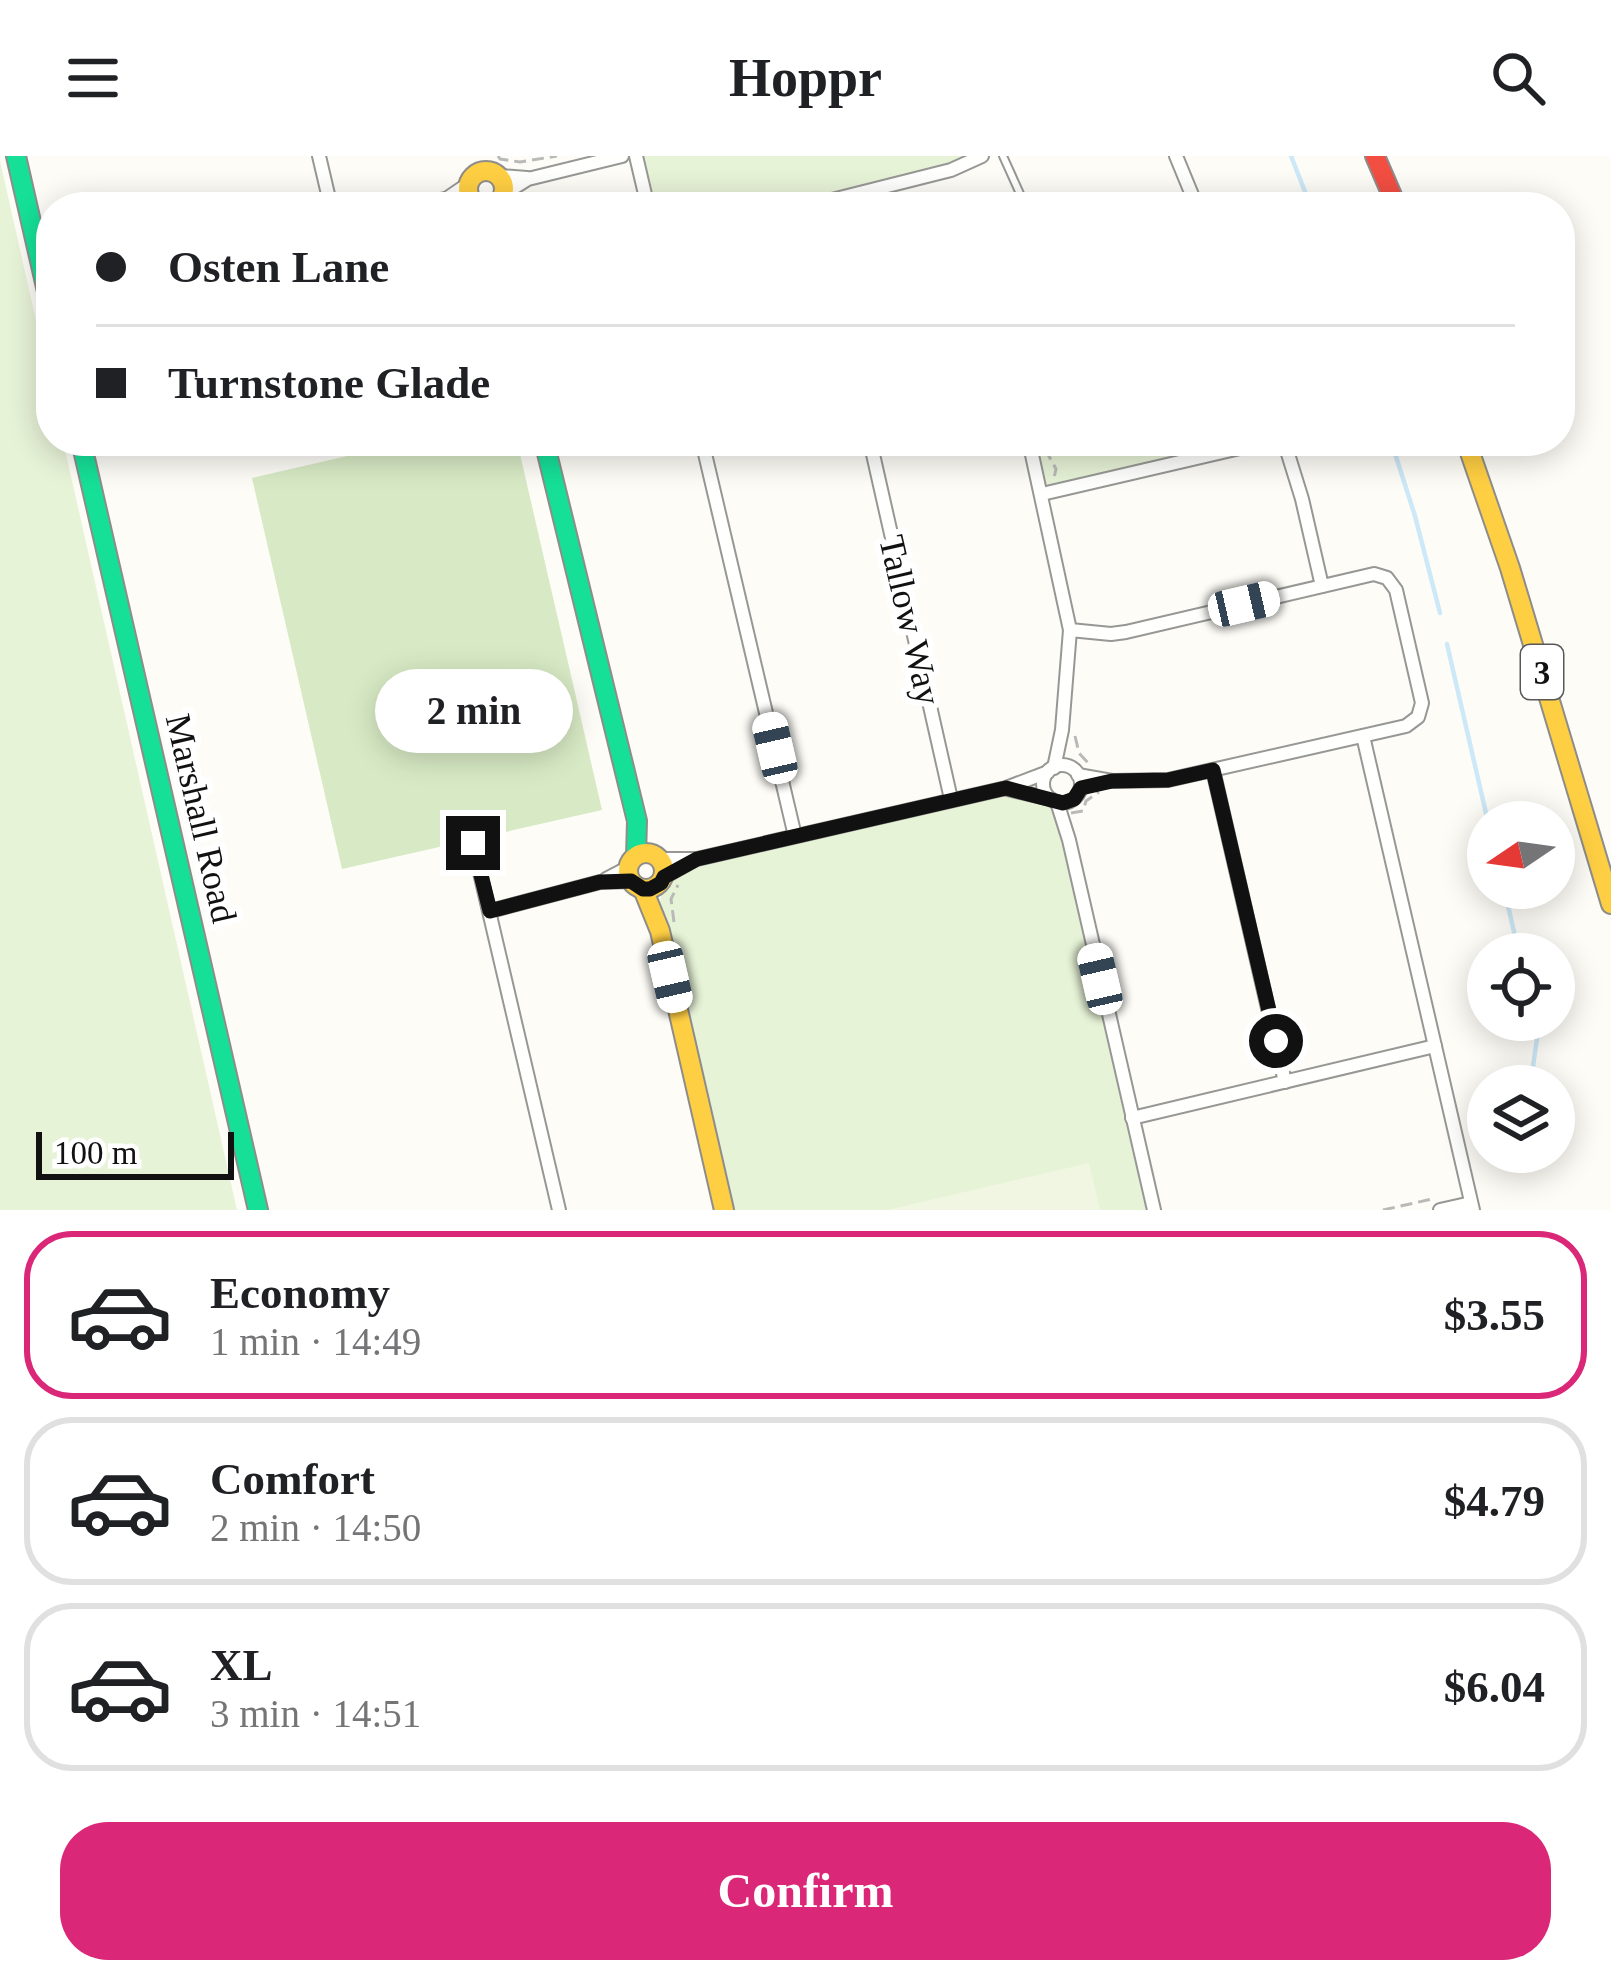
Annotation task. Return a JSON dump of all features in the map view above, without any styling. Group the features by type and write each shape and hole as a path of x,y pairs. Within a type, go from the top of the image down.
{"main road":[{"path":"16,156 36,243"},
{"path":"1358,156 1374,192"},
{"path":"1376,156 1391,192"},
{"name":"Marshall Road","path":"84,456 258,1210"},
{"path":"548,456 668,932 724,1210"},
{"name":"3","path":"1471,456 1510,568 1611,904"},
{"name":"3","path":"1488,456 1611,847"}],"street":[{"path":"319,156 327,192"},
{"path":"486,184 622,156"},
{"path":"636,156 644,192"},
{"path":"864,192 951,170 982,156"},
{"path":"1176,156 1191,192"},
{"path":"706,456 796,836"},
{"name":"Tallow Way","path":"873,456 951,799"},
{"path":"1033,456 1070,630 1062,730 1044,783 1069,840 1154,1210"},
{"path":"1042,494 1205,456"},
{"path":"1289,456 1322,586"},
{"path":"1054,800 1077,783 1168,780 1406,726 1418,718 1422,703 1396,590 1387,578 1374,574 1126,632 1070,630"},
{"path":"1062,730 1077,783 1069,840"},
{"path":"1363,736 1472,1207 1441,1203"},
{"path":"490,911 1006,788 1064,766 1077,783"},
{"path":"1213,770 1285,1082"},
{"path":"1006,788 1054,800"},
{"path":"473,843 559,1210"},
{"path":"1132,1118 1435,1046"}],"lane":[{"path":"1003,156 1019,192"}],"path":[{"path":"486,184 500,159 520,162 557,156"},
{"path":"1047,456 1056,469 1054,478"},
{"path":"651,872 670,898 668,932"},
{"path":"1383,1210 1441,1203"}],"green space":[{"path":"636,156 982,156 856,192 644,192"},
{"path":"0,161 36,321 36,456 66,456 237,1210 0,1210"},
{"path":"347,456 520,456 602,810 342,869 252,478"},
{"path":"1033,456 1205,456 1042,494"},
{"path":"1006,788 1057,802 1154,1210 724,1210 660,931 664,877 697,859"},
{"path":"1089,1163 1100,1210 887,1210"}],"waterway":[{"path":"1291,156 1305,192"},
{"path":"1396,456 1440,613"},
{"path":"1447,644 1483,801"},
{"path":"1509,909 1514,933"},
{"path":"1533,1065 1537,1041"}],"traffic: fast":[{"path":"16,156 36,243"},
{"path":"84,456 258,1210"},
{"path":"548,456 637,821 636,856"}],"traffic: slow":[{"path":"468,192 473,176 486,171 499,176 504,189"},
{"path":"1471,456 1510,568 1611,904"},
{"path":"646,853 659,858 664,871 659,884 646,889 633,884 628,871 633,858 646,853"},
{"path":"643,889 660,931 724,1210"}],"traffic: jam":[{"path":"1375,156 1391,192"}],"route":[{"path":"473,843 490,911 600,882 631,881 650,889 697,859 1006,788 1063,803 1074,799 1081,788 1112,781 1168,780 1213,770 1276,1041"}]}
